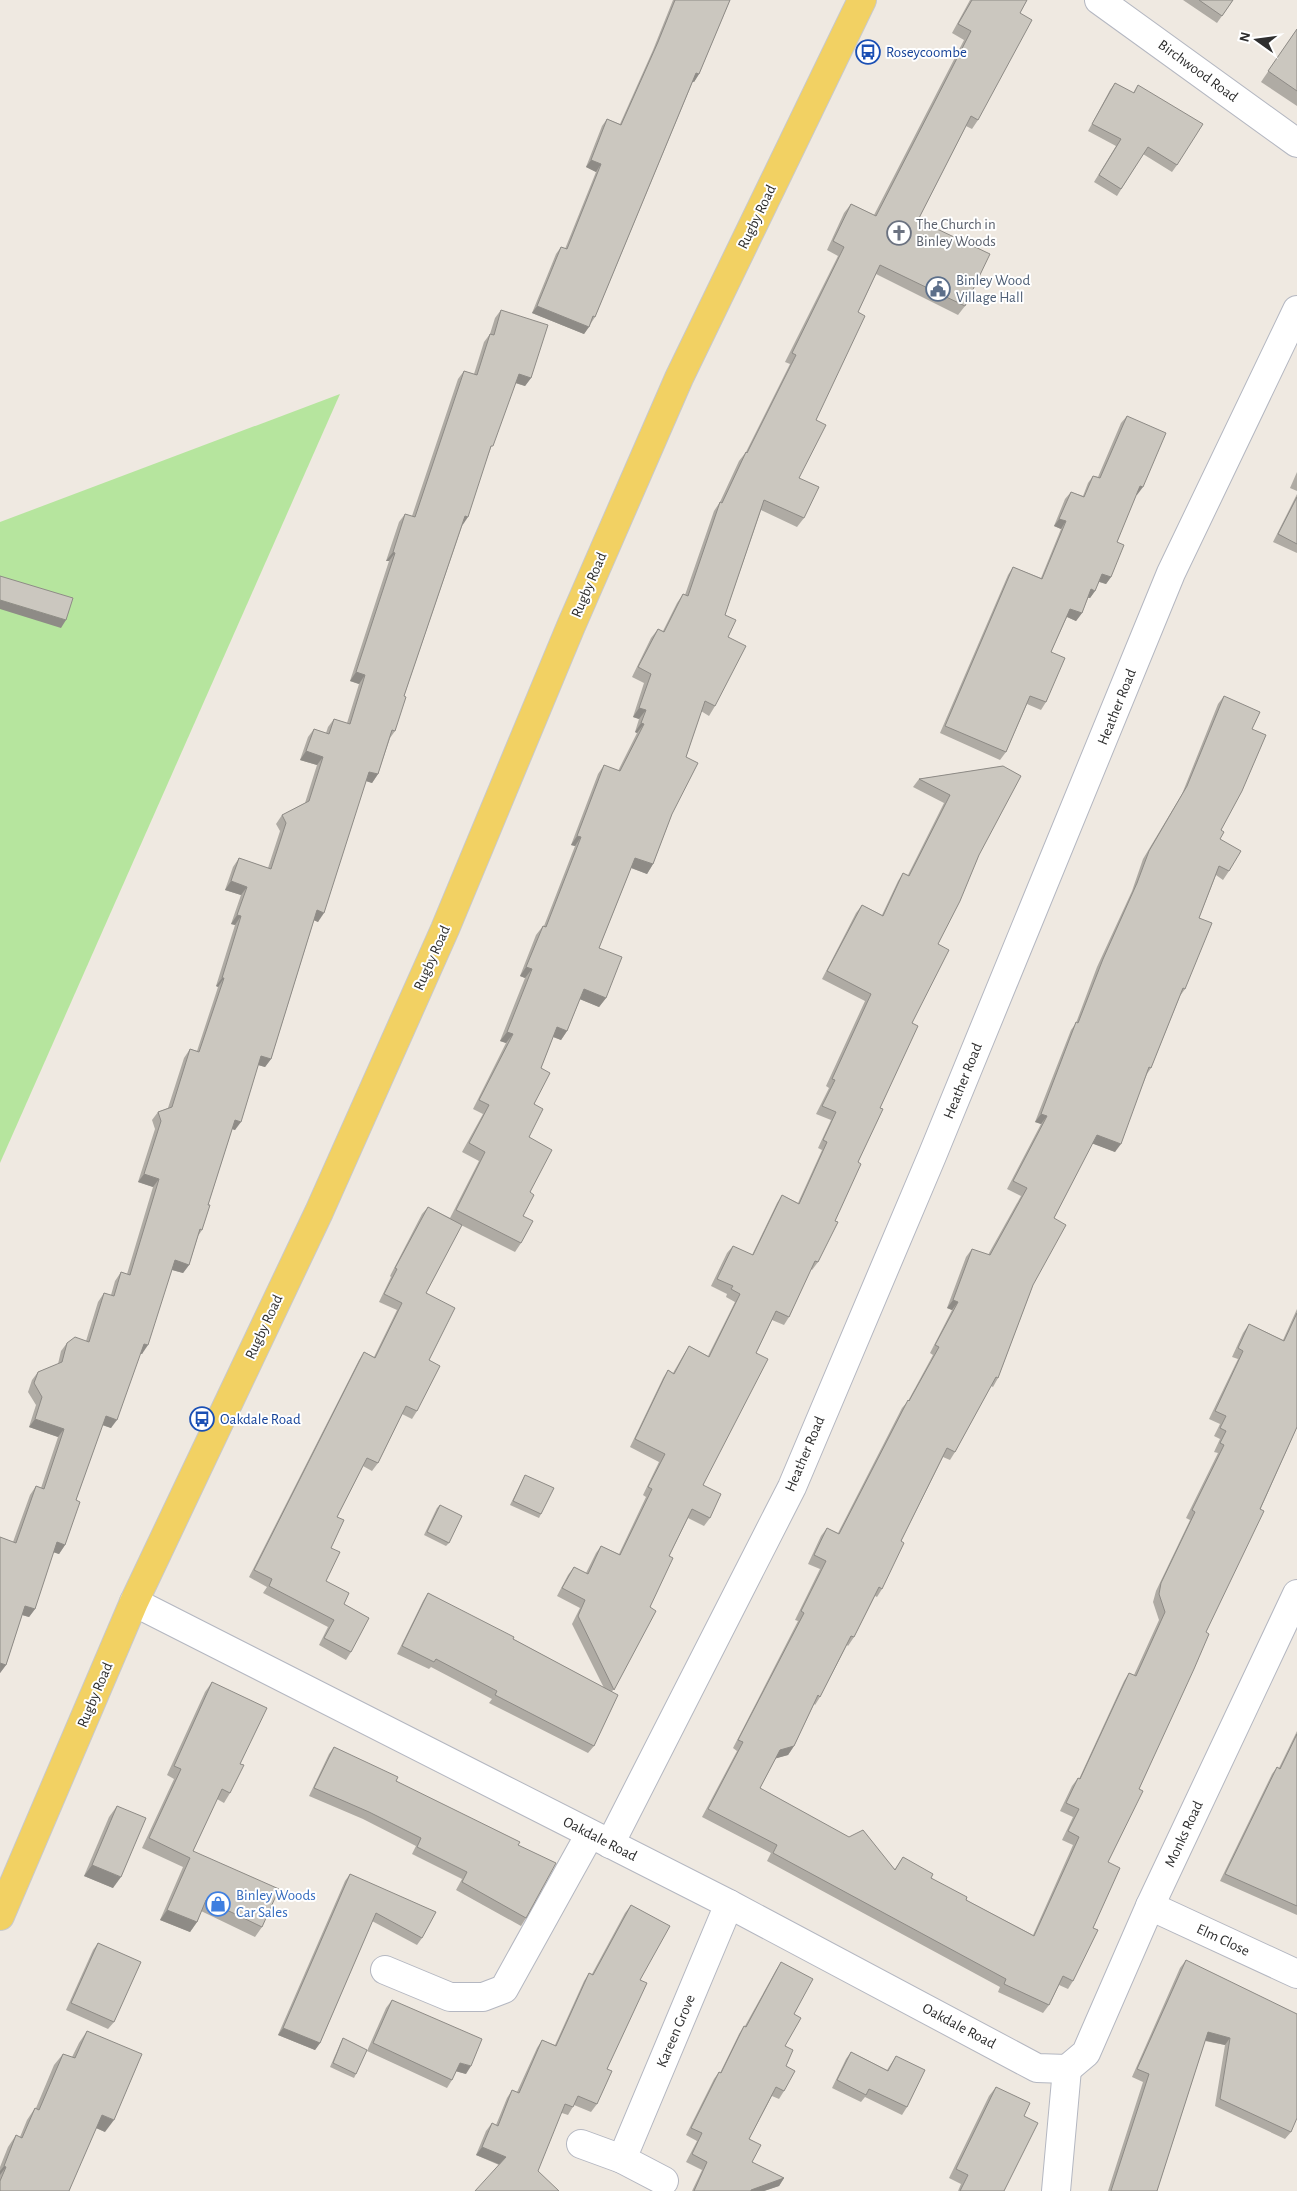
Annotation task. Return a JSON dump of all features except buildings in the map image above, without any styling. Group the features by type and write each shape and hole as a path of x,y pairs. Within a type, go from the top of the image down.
{"main road":[{"name":"Rugby Road","path":"0,1916 134,1602 319,1212 445,929 571,626 679,378 862,0"}],"street":[{"name":"Birchwood Road","path":"1100,0 1297,143"},
{"name":"Heather Road","path":"385,1970 450,1997 483,1997 504,1989 600,1839 792,1487 932,1156 1171,573 1297,310"},
{"name":"Monks Road","path":"1067,2070 1086,2053 1150,1906 1297,1594"},
{"name":"Oakdale Road","path":"134,1602 729,1904 1037,2068 1067,2070"},
{"name":"Kareen Grove","path":"622,2158 729,1904"},
{"name":"Elm Close","path":"1150,1906 1297,1974"},
{"path":"1056,2191 1067,2070"},
{"path":"581,2144 622,2158 664,2181"}],"green space":[{"path":"340,394 0,1163 0,522"}],"place":[{"name":"Roseycoombe","path":"868,52"},
{"name":"The Church in Binley Woods","path":"899,233"},
{"name":"Binley Wood Village Hall","path":"938,289"},
{"name":"Oakdale Road","path":"202,1419"},
{"name":"Binley Woods Car Sales","path":"218,1904"}]}
